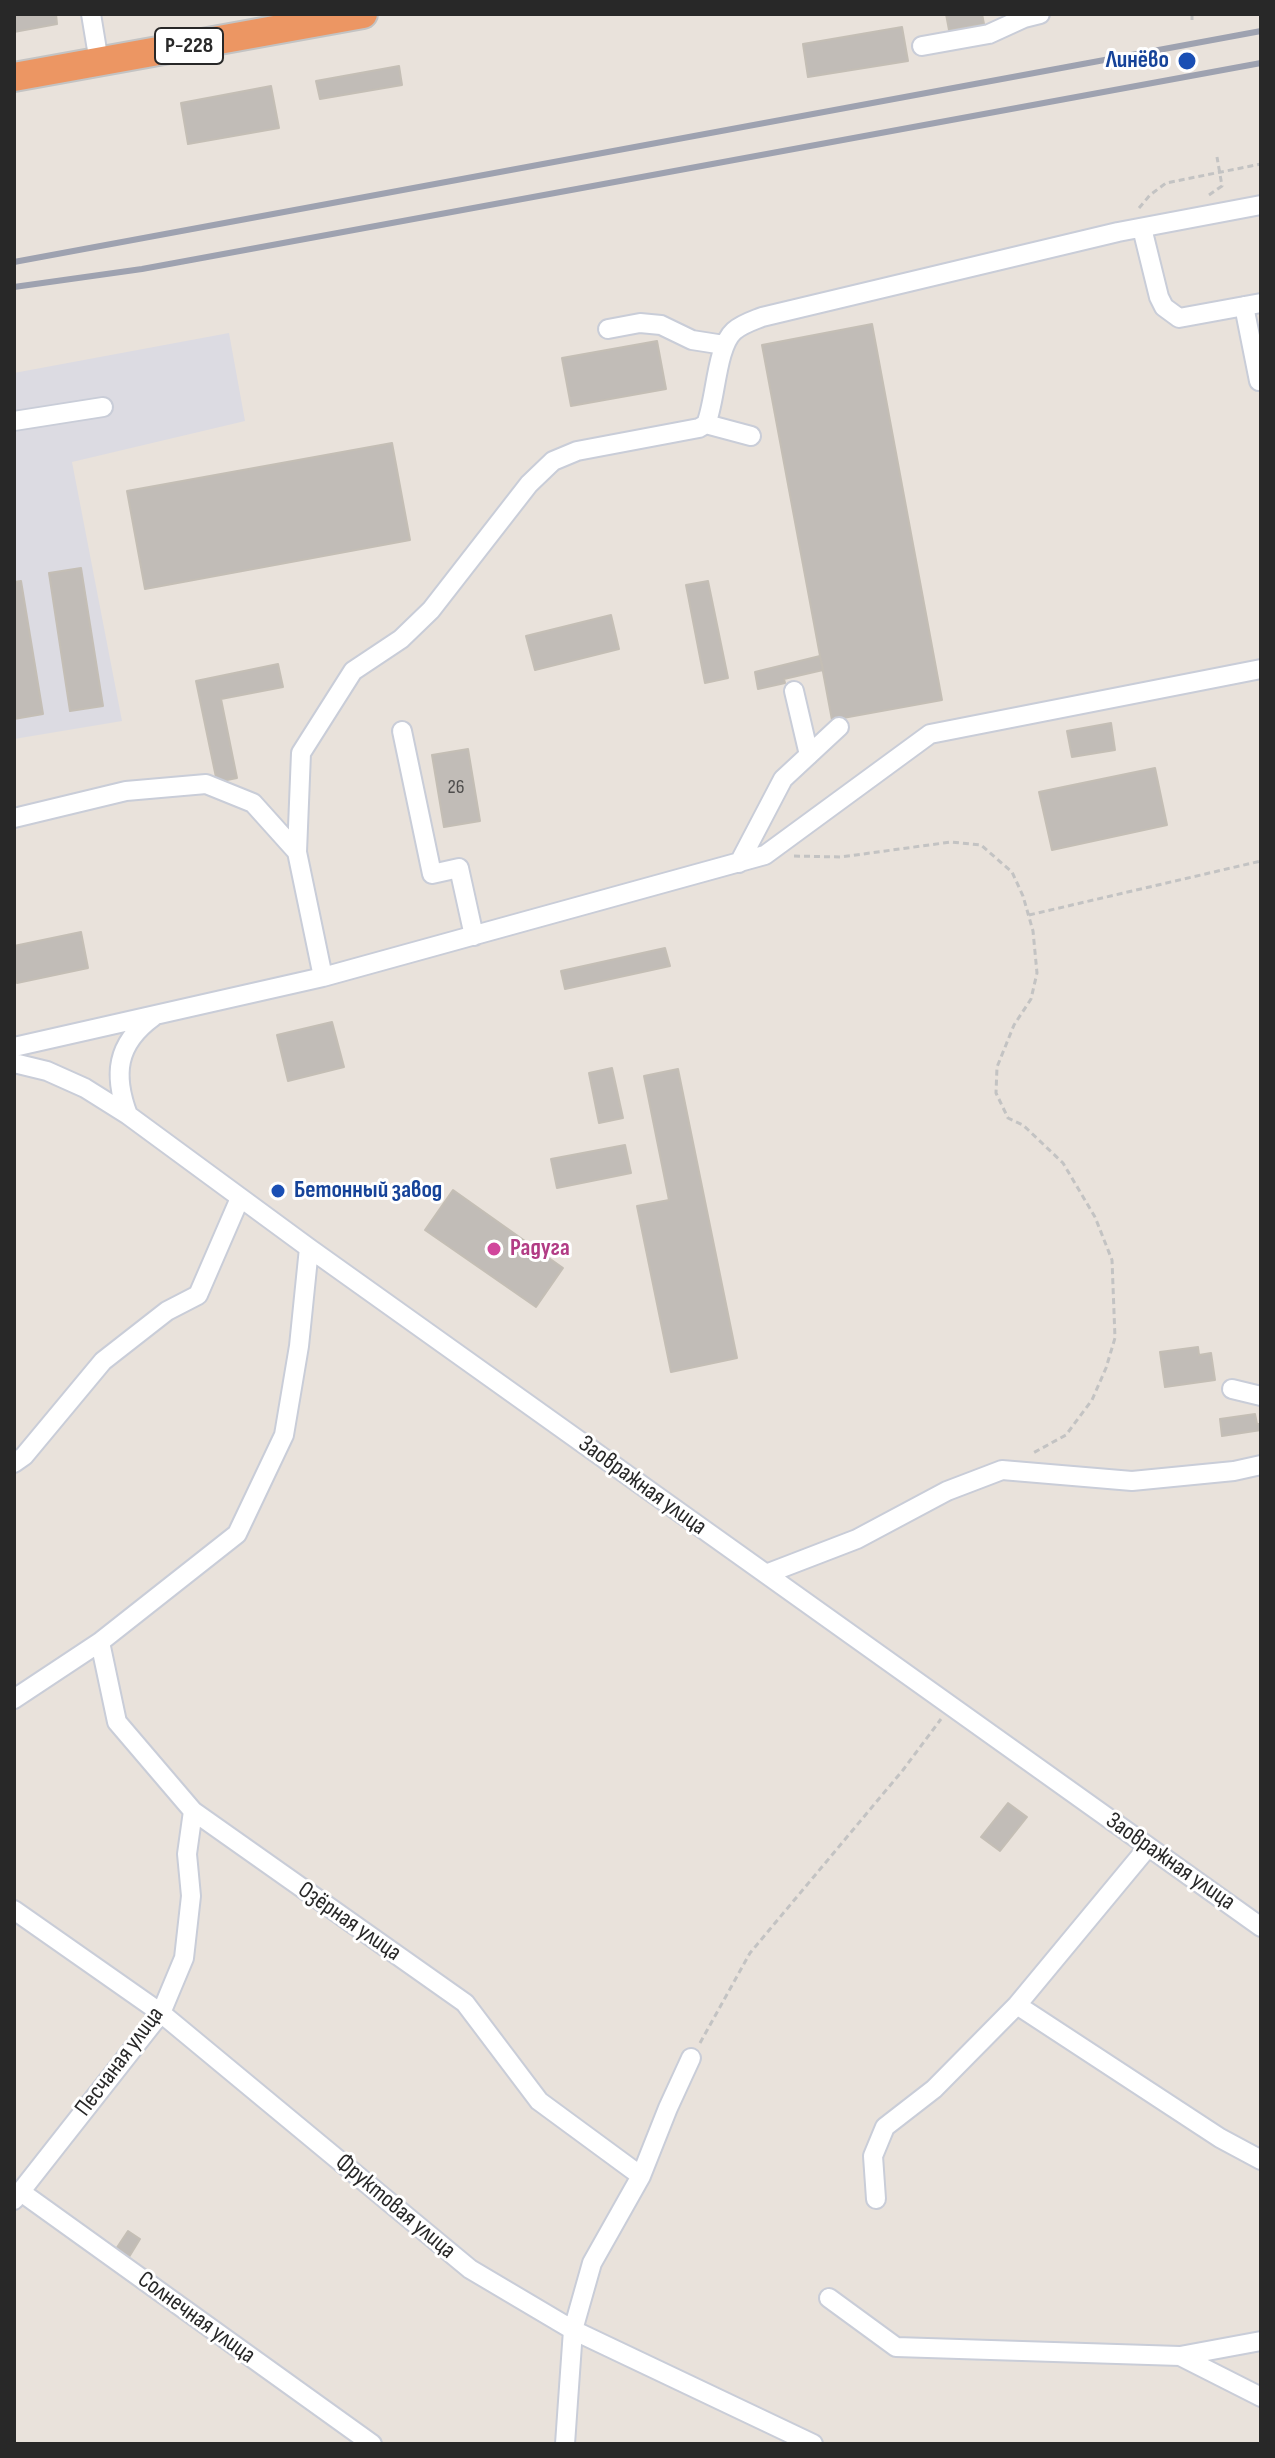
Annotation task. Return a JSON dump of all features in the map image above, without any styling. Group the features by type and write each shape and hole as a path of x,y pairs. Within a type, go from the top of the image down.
{"highway":[{"name":"Р-228","path":"14,77 363,14"}],"street":[{"path":"91,14 99,62"},
{"path":"922,46 989,34 1040,14"},
{"path":"323,977 297,852 301,753 353,671 401,639 431,610 529,484 553,461 577,451 699,428 706,424 724,345 731,333 743,324 762,317 1118,232 1261,205"},
{"path":"1142,228 1159,297 1164,307 1179,318 1253,305 1259,381"},
{"path":"608,329 640,323 661,325 692,340 724,345"},
{"path":"14,421 103,407"},
{"path":"706,424 751,436"},
{"path":"14,1047 323,977 739,863 765,855 930,734 1261,669"},
{"path":"794,691 809,755"},
{"path":"739,863 783,779 839,727"},
{"path":"402,731 432,874 459,868 474,936"},
{"path":"14,818 126,791 206,784 253,803 297,852"},
{"path":"128,1115 120,1093 119,1069 126,1046 139,1027 155,1015"},
{"name":"Заовражная улица","path":"14,1063 47,1071 85,1088 128,1115 309,1248 1261,1927"},
{"path":"14,1463 24,1456 103,1361 167,1311 198,1295 240,1198"},
{"path":"14,1699 100,1642 237,1534 284,1435 299,1346 309,1248"},
{"path":"1232,1389 1261,1396"},
{"path":"766,1574 857,1539 947,1491 1002,1470 1132,1481 1234,1471 1261,1465"},
{"name":"Озёрная улица","path":"100,1642 117,1722 193,1811 465,2003 539,2101 641,2176"},
{"name":"Песчаная улица","path":"17,2196 161,2013 184,1958 191,1896 187,1854 193,1811"},
{"path":"876,2199 873,2156 885,2127 934,2089 1017,2005 1148,1847"},
{"name":"Фруктовая улица","path":"14,1910 161,2013 470,2269 573,2330 813,2444"},
{"path":"1017,2005 1220,2138 1261,2160"},
{"path":"565,2444 573,2330 592,2263 641,2176 691,2058"},
{"name":"Солнечная улица","path":"17,2196 372,2444"},
{"path":"829,2298 896,2347 1180,2356 1261,2341"},
{"path":"1180,2356 1261,2397"}],"path":[{"path":"1192,14 1192,20"},
{"path":"1217,157 1222,186"},
{"path":"1118,232 1150,195 1166,183 1261,164"},
{"path":"765,855 841,857 951,842 981,845 1012,872 1023,896 1033,931 1037,973 1031,999 1014,1025 997,1067 996,1093 1008,1118 1023,1125 1063,1163 1095,1217 1112,1260 1115,1338 1092,1400 1066,1435 1002,1470"},
{"path":"1029,915 1261,861"},
{"path":"691,2058 750,1953 893,1782 950,1706"}],"shaded area":[{"path":"229,333 245,421 72,462 122,721 14,739 14,373"}],"building":[{"path":"14,14 56,14 57,24 14,32"},
{"path":"946,14 982,14 984,24 949,30"},
{"path":"902,27 908,61 808,77 803,44"},
{"path":"399,66 402,85 320,99 316,81"},
{"path":"271,86 279,128 188,144 181,103"},
{"path":"872,324 942,700 832,720 762,345"},
{"path":"657,341 666,389 571,406 562,358"},
{"path":"392,443 410,540 145,589 127,491"},
{"path":"81,568 103,706 70,711 49,573"},
{"path":"21,581 43,714 14,719 14,582"},
{"path":"708,581 728,678 705,683 686,585"},
{"path":"611,615 619,649 535,670 526,636"},
{"path":"820,656 823,670 758,689 755,672"},
{"path":"278,664 283,687 221,699 237,778 217,782 196,681"},
{"path":"1111,723 1115,750 1072,757 1067,731"},
{"path":"468,749 480,821 444,827 432,755"},
{"path":"1155,768 1167,825 1052,850 1039,792"},
{"path":"81,932 88,968 17,983 14,946"},
{"path":"665,948 670,966 565,989 561,971"},
{"path":"332,1022 344,1067 288,1081 277,1035"},
{"path":"612,1068 623,1118 599,1123 589,1073"},
{"path":"678,1069 737,1358 671,1372 637,1206 669,1200 644,1076"},
{"path":"625,1145 631,1173 557,1188 551,1159"},
{"name":"Радуга","path":"453,1190 563,1268 536,1307 425,1230"},
{"path":"1198,1347 1199,1355 1211,1353 1215,1380 1165,1387 1160,1352"},
{"path":"1255,1414 1261,1430 1222,1436 1220,1419"},
{"path":"1008,1803 1027,1817 1000,1851 981,1837"},
{"path":"128,2231 140,2239 129,2257 116,2249"}],"railway":[{"path":"14,262 1261,31"},
{"path":"14,287 142,269 1261,63"}],"place":[{"name":"Линёво","path":"1187,61"},
{"name":"Бетонный завод","path":"278,1191"},
{"name":"Радуга","path":"494,1249"}]}
